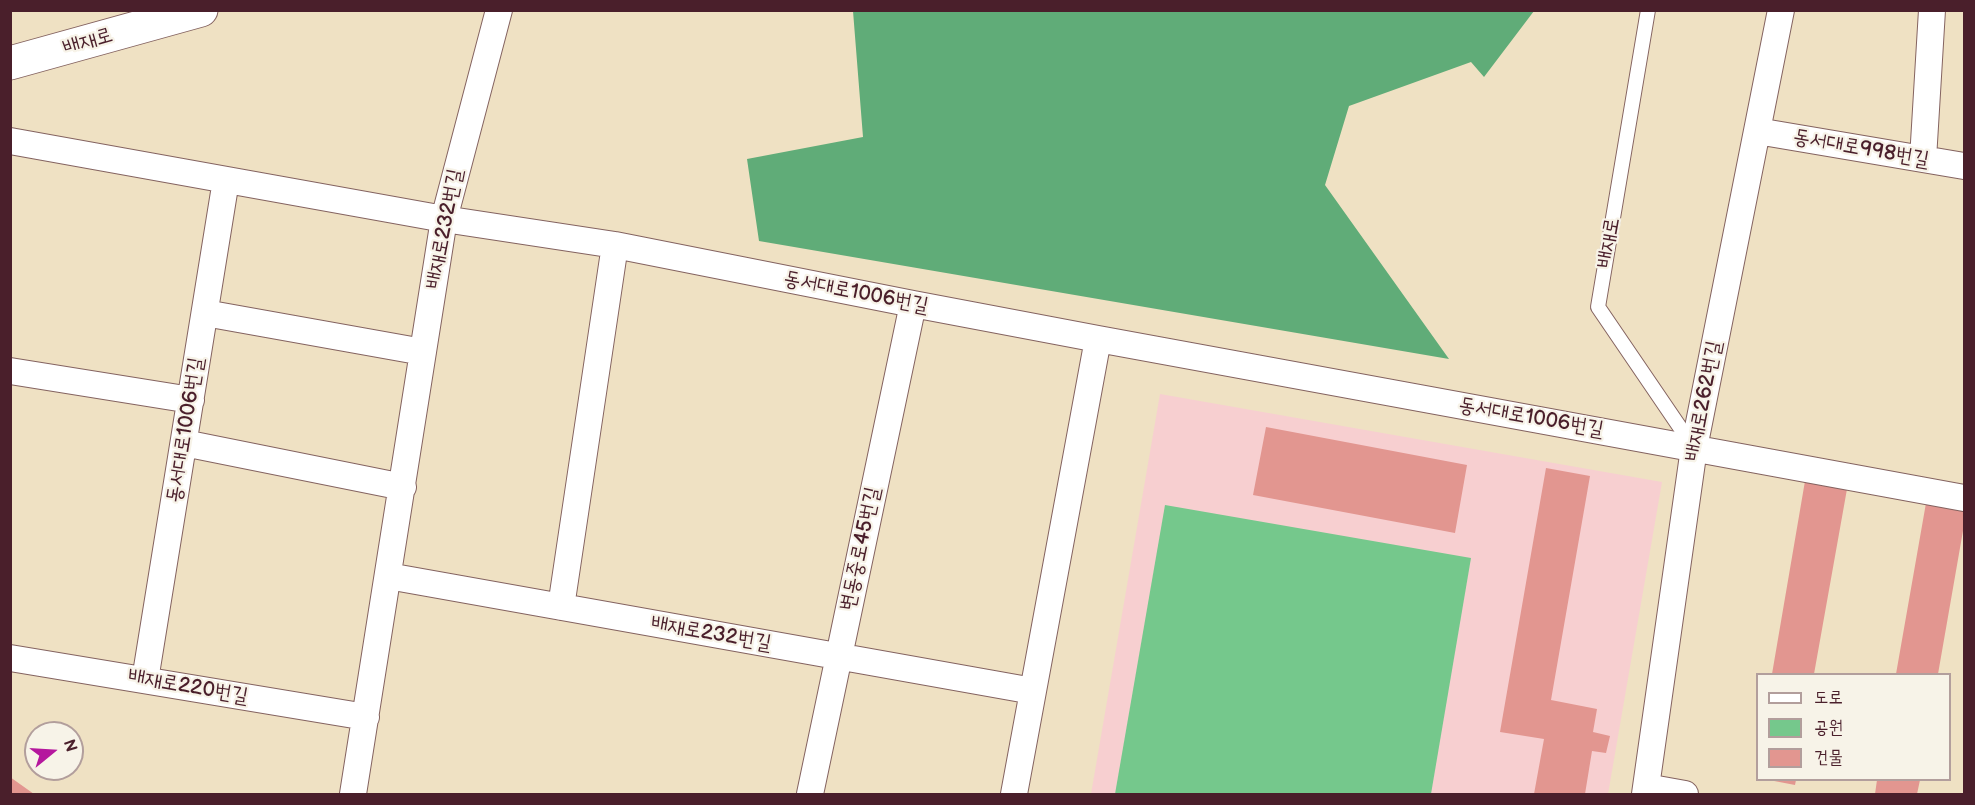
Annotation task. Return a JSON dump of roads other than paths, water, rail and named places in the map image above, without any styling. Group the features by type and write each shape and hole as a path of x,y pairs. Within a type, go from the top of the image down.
{"main road":[{"name":"배재로","path":"10,63 201,10"}],"street":[{"name":"배재로232번길","path":"353,795 444,219 499,10"},
{"name":"배재로262번길","path":"1646,791 1694,448 1780,10"},
{"path":"1923,159 1932,10"},
{"name":"동서대로998번길","path":"1757,131 1965,166"},
{"name":"동서대로1006번길","path":"10,141 444,219 615,245 1098,339 1965,498"},
{"name":"동서대로1006번길","path":"145,680 226,180"},
{"path":"561,607 615,245"},
{"name":"변동중로45번길","path":"810,795 913,304"},
{"path":"205,313 423,352"},
{"path":"1014,795 1098,339"},
{"path":"10,371 190,400"},
{"path":"184,443 403,487"},
{"name":"배재로232번길","path":"388,576 1033,692"},
{"name":"배재로220번길","path":"10,658 366,717"},
{"path":"1646,791 1685,795"}],"lane":[{"name":"배재로","path":"1648,10 1598,307 1694,448"}]}
